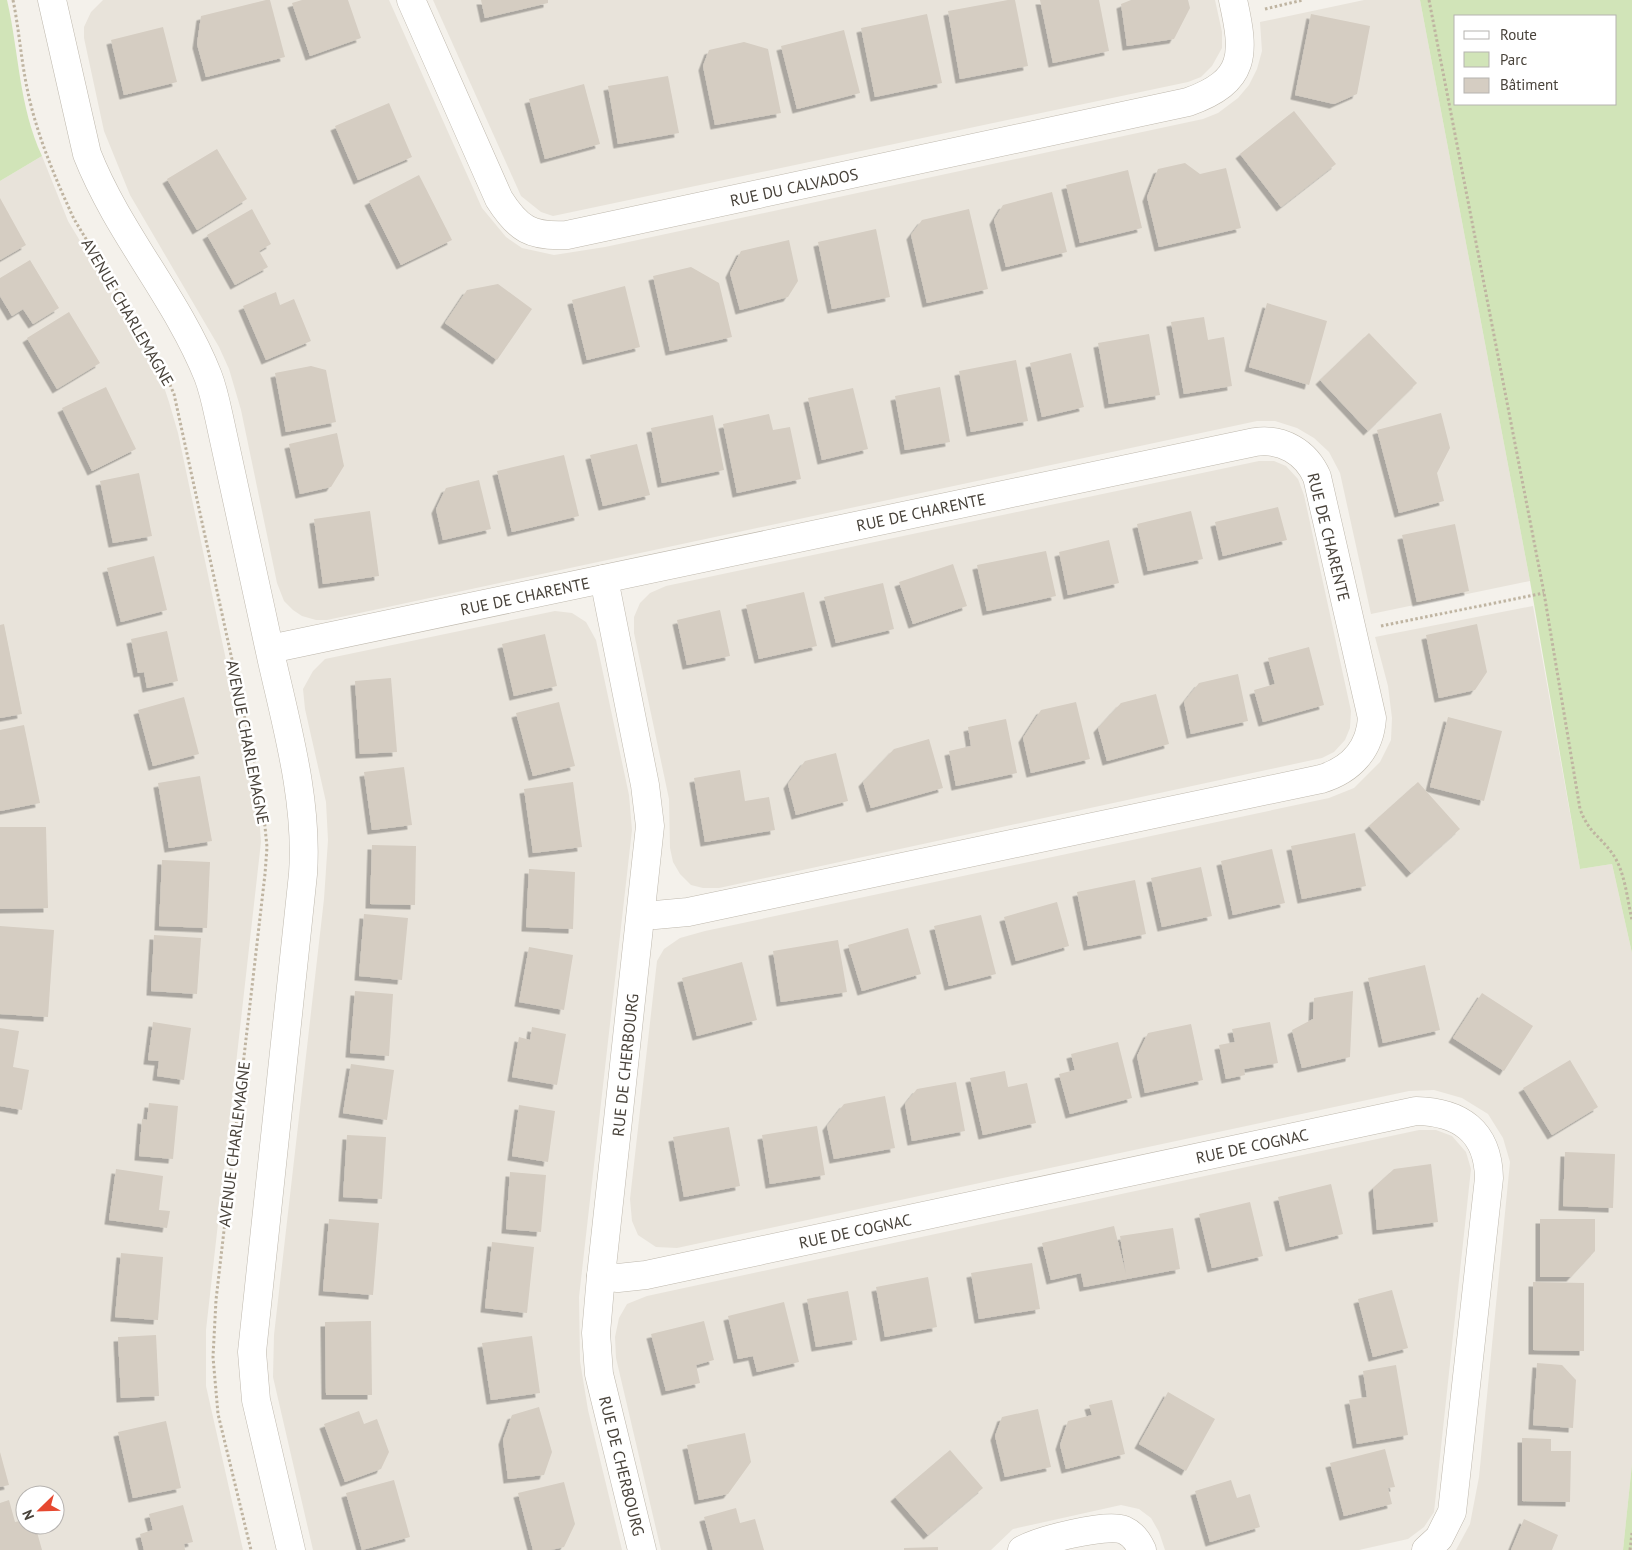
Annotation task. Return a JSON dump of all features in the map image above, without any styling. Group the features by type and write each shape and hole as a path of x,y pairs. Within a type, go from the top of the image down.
{"street":[{"path":"52,0 87,154 94,172 120,222 177,317 208,377 219,416 270,649 298,789 304,833 304,854 252,1352 256,1400 291,1550"},
{"name":"RUE DU CALVADOS","path":"411,0 499,199 517,223 527,231 551,236 567,236 1188,102 1214,92 1230,76 1238,64 1245,5"},
{"name":"RUE DE CHARENTE","path":"270,649 1266,440 1290,448 1312,466 1317,477 1372,718 1371,732 1366,745 1347,767 1322,779 688,912 655,915 642,914"},
{"name":"RUE DE CHERBOURG","path":"604,579 649,809 650,840 596,1332 600,1374 642,1550"},
{"name":"RUE DE COGNAC","path":"601,1276 618,1278 646,1275 1416,1111 1433,1111 1450,1115 1465,1124 1478,1136 1489,1164 1489,1178 1452,1512 1439,1538 1426,1550"},
{"path":"1022,1550 1040,1542 1113,1528 1131,1534 1142,1550"}],"path":[{"name":"AVENUE CHARLEMAGNE","path":"13,0 33,110 39,132 64,196 74,219 161,364 174,394 262,797 267,846 265,874 216,1300 213,1357 218,1414 251,1550"},
{"path":"1245,5 1303,0"},
{"path":"1430,0 1544,593 1580,809 1586,826 1612,853 1623,877 1632,920"},
{"path":"1373,628 1544,593"},
{"path":"1630,1550 1632,1533"}],"shaded area":[{"path":"103,0 389,0 482,208 506,237 522,248 554,255 605,247 1203,119 1218,113 1238,98 1249,85 1257,69 1262,51 1260,22 1364,0 1420,0 1530,581 1371,614 1340,473 1329,452 1314,438 1297,428 1275,421 1257,421 327,620 316,620 302,616 284,601 277,583 241,410 229,369 219,347 130,195 104,131 84,38 84,27 91,12"},
{"path":"433,0 1215,0 1222,32 1222,48 1212,66 1201,77 1188,82 553,216 541,212 521,196"},
{"path":"42,156 68,221 159,372 169,402 178,433 259,816 261,842 206,1330 206,1386 243,1550 0,1550 0,181"},
{"path":"1259,461 1274,461 1286,466 1298,479 1304,495 1351,711 1350,728 1345,740 1334,752 1322,758 719,888 703,888 691,885 680,874 673,862 670,848 669,799 634,633 634,617 640,603 650,593 666,586"},
{"path":"1533,606 1580,869 1612,864 1632,953 1632,1464 1623,1550 1456,1550 1470,1524 1479,1477 1510,1162 1503,1138 1488,1114 1462,1098 1434,1090 1409,1091 677,1248 656,1247 638,1235 632,1221 630,1199 657,961 664,949 680,938 705,931 1329,798 1354,788 1380,762 1391,740 1392,718 1388,686 1375,637"},
{"path":"555,611 572,613 586,622 596,640 629,795 632,830 579,1297 580,1361 588,1410 622,1550 313,1550 273,1377 274,1335 324,899 328,840 326,802 305,709 303,689 313,671 325,659"},
{"path":"1419,1130 1436,1130 1452,1136 1466,1152 1471,1169 1434,1512 1424,1527 1408,1539 1359,1550 1165,1550 1159,1532 1151,1518 1139,1509 1121,1505 1013,1529 991,1550 661,1550 616,1358 615,1337 619,1318 627,1304 647,1296"}],"green space":[{"path":"0,0 7,0 24,99 34,137 42,156 0,181"},
{"path":"1420,0 1632,0 1632,953 1612,864 1580,869 1530,581"},
{"path":"1632,1464 1632,1550 1623,1550"}],"building":[{"path":"270,0 285,57 206,77 197,44 201,16"},
{"path":"302,0 348,0 361,38 310,56 292,3"},
{"path":"481,0 548,0 548,3 485,18"},
{"path":"1015,0 1028,66 960,79 948,11"},
{"path":"1040,0 1099,0 1109,51 1053,63"},
{"path":"1131,0 1188,0 1190,8 1174,39 1127,46 1121,4"},
{"path":"927,14 942,83 875,97 861,28"},
{"path":"1311,14 1370,26 1357,94 1334,104 1295,95"},
{"path":"163,27 177,82 124,95 111,40"},
{"path":"844,30 860,93 797,109 781,46"},
{"path":"744,42 768,49 781,113 715,125 703,66 709,50"},
{"path":"668,76 679,133 618,144 608,86"},
{"path":"584,84 600,144 545,159 529,99"},
{"path":"389,103 412,157 358,180 335,126"},
{"path":"1294,111 1336,164 1281,207 1240,154"},
{"path":"217,149 247,199 197,230 167,179"},
{"path":"1185,163 1200,174 1226,168 1241,228 1159,247 1147,197 1158,169"},
{"path":"1128,170 1142,228 1080,243 1066,185"},
{"path":"419,175 452,240 401,265 369,201"},
{"path":"1052,192 1067,252 1006,267 994,220 1003,205"},
{"path":"0,198 26,245 0,260"},
{"path":"252,209 271,244 259,251 268,267 235,285 207,235"},
{"path":"969,209 988,289 927,303 911,235 922,220"},
{"path":"876,229 890,297 832,309 818,242"},
{"path":"789,240 798,281 788,297 740,310 730,273 741,251"},
{"path":"30,260 59,308 33,324 23,309 12,316 0,296 0,278"},
{"path":"691,267 719,283 732,337 670,351 653,276"},
{"path":"498,284 532,309 497,360 445,323 467,290"},
{"path":"625,286 640,347 587,360 572,300"},
{"path":"276,292 280,305 294,299 311,341 266,360 243,306"},
{"path":"1267,303 1327,321 1309,385 1249,367"},
{"path":"69,312 100,363 57,389 27,338"},
{"path":"1204,317 1208,340 1224,337 1232,386 1184,394 1171,322"},
{"path":"1369,333 1417,383 1368,431 1320,380"},
{"path":"1149,334 1160,395 1109,404 1098,343"},
{"path":"1071,353 1084,407 1042,417 1030,363"},
{"path":"1016,360 1028,421 971,432 959,371"},
{"path":"311,366 326,370 336,422 286,432 275,373"},
{"path":"106,387 136,449 92,471 62,408"},
{"path":"940,387 950,442 905,450 895,396"},
{"path":"853,388 868,449 822,460 808,398"},
{"path":"1441,413 1450,448 1437,473 1444,501 1399,513 1377,430"},
{"path":"769,414 773,430 790,427 801,479 737,493 723,424"},
{"path":"713,415 724,470 662,483 651,428"},
{"path":"337,433 344,466 331,487 300,494 289,444"},
{"path":"637,444 650,495 603,506 590,455"},
{"path":"564,455 579,516 512,532 497,471"},
{"path":"139,473 152,536 113,543 100,481"},
{"path":"479,480 491,529 443,540 436,509 446,488"},
{"path":"1278,507 1287,540 1223,556 1215,522"},
{"path":"370,511 379,576 323,584 314,519"},
{"path":"1191,511 1203,559 1148,571 1137,524"},
{"path":"1455,524 1469,591 1417,602 1402,535"},
{"path":"1109,540 1119,583 1068,595 1059,552"},
{"path":"1046,551 1056,596 987,611 977,565"},
{"path":"154,556 167,610 121,622 107,568"},
{"path":"953,564 967,606 913,624 899,582"},
{"path":"883,583 894,629 836,643 824,597"},
{"path":"804,592 817,646 759,659 746,605"},
{"path":"720,610 730,656 687,665 677,620"},
{"path":"4,624 22,714 0,718 0,625"},
{"path":"1477,624 1487,672 1475,690 1439,698 1426,635"},
{"path":"167,631 178,681 147,688 144,672 138,673 131,639"},
{"path":"545,634 557,686 514,696 502,644"},
{"path":"1309,647 1324,705 1263,722 1254,690 1275,684 1268,658"},
{"path":"1238,674 1248,721 1191,734 1184,702 1199,683"},
{"path":"391,678 397,752 360,754 355,681"},
{"path":"1156,694 1169,744 1107,761 1098,728 1121,703"},
{"path":"184,697 199,754 153,766 138,710"},
{"path":"559,702 575,766 533,776 516,713"},
{"path":"1076,702 1090,759 1031,773 1023,738 1041,710"},
{"path":"1448,717 1502,731 1484,801 1430,787"},
{"path":"1006,719 1017,773 956,786 949,751 971,746 968,727"},
{"path":"24,725 40,803 0,811 0,730"},
{"path":"929,739 943,788 871,808 863,782 894,749"},
{"path":"836,753 848,801 796,815 788,784 805,761"},
{"path":"404,767 412,825 372,830 364,772"},
{"path":"740,770 745,801 769,797 775,830 705,842 694,778"},
{"path":"200,776 212,841 169,848 158,783"},
{"path":"573,782 582,847 533,853 524,789"},
{"path":"1418,782 1460,829 1411,873 1369,826"},
{"path":"0,827 46,827 48,908 0,909"},
{"path":"1355,833 1366,886 1302,899 1291,846"},
{"path":"372,845 416,846 415,905 370,904"},
{"path":"1272,849 1285,903 1233,915 1221,861"},
{"path":"162,860 210,862 207,928 159,926"},
{"path":"1201,867 1212,916 1162,927 1151,878"},
{"path":"529,869 575,872 573,929 526,927"},
{"path":"1135,880 1146,934 1088,946 1077,892"},
{"path":"1057,902 1069,946 1016,961 1004,917"},
{"path":"364,914 408,918 402,980 359,976"},
{"path":"981,915 996,974 949,986 934,926"},
{"path":"0,926 54,930 48,1017 0,1014"},
{"path":"908,928 921,974 862,991 848,945"},
{"path":"154,935 201,938 197,994 151,991"},
{"path":"838,940 847,992 781,1002 773,951"},
{"path":"529,947 573,955 564,1010 519,1002"},
{"path":"742,962 757,1020 697,1036 682,978"},
{"path":"1425,965 1440,1030 1383,1043 1368,978"},
{"path":"355,991 393,994 389,1056 350,1053"},
{"path":"1353,991 1350,1057 1302,1068 1292,1030 1313,1019 1314,998"},
{"path":"1482,993 1533,1026 1504,1071 1453,1038"},
{"path":"153,1022 191,1028 184,1080 157,1076 159,1061 148,1060"},
{"path":"1270,1022 1278,1063 1244,1069 1245,1075 1226,1079 1219,1045 1235,1042 1232,1029"},
{"path":"1191,1024 1203,1080 1145,1093 1137,1056 1148,1033"},
{"path":"532,1027 566,1034 557,1085 512,1077 519,1037 530,1040"},
{"path":"0,1028 19,1031 13,1067 29,1070 22,1110 0,1106"},
{"path":"1118,1042 1132,1098 1070,1114 1059,1074 1075,1070 1071,1054"},
{"path":"1570,1060 1598,1107 1552,1135 1523,1088"},
{"path":"351,1064 394,1070 387,1120 343,1113"},
{"path":"1005,1071 1008,1087 1027,1083 1036,1123 983,1135 970,1078"},
{"path":"956,1082 965,1131 912,1141 905,1104 917,1089"},
{"path":"885,1096 895,1148 834,1159 827,1126 844,1104"},
{"path":"149,1103 178,1106 173,1159 139,1156 142,1119 147,1120"},
{"path":"519,1105 555,1111 548,1162 512,1156"},
{"path":"817,1126 825,1175 770,1184 762,1135"},
{"path":"729,1127 740,1186 684,1197 673,1137"},
{"path":"347,1135 386,1137 382,1199 343,1197"},
{"path":"1565,1152 1615,1154 1613,1208 1563,1206"},
{"path":"1431,1164 1438,1222 1377,1230 1373,1188 1394,1169"},
{"path":"116,1169 163,1176 159,1210 170,1211 167,1228 109,1220"},
{"path":"510,1172 546,1175 541,1232 506,1229"},
{"path":"1331,1184 1343,1234 1290,1247 1278,1197"},
{"path":"1250,1202 1263,1256 1212,1268 1199,1214"},
{"path":"329,1219 379,1223 373,1295 323,1291"},
{"path":"1540,1219 1595,1219 1595,1251 1571,1277 1540,1277"},
{"path":"1114,1226 1126,1274 1120,1236 1173,1228 1180,1269 1084,1287 1081,1273 1051,1280 1042,1243"},
{"path":"492,1242 534,1247 527,1313 485,1308"},
{"path":"121,1253 163,1257 158,1320 115,1317"},
{"path":"1032,1263 1040,1309 979,1319 971,1273"},
{"path":"928,1277 937,1327 885,1337 876,1287"},
{"path":"1533,1282 1584,1283 1584,1351 1533,1350"},
{"path":"1392,1290 1408,1348 1373,1357 1358,1299"},
{"path":"848,1291 857,1340 816,1347 807,1299"},
{"path":"784,1302 799,1362 757,1372 753,1356 738,1359 728,1316"},
{"path":"371,1321 372,1395 326,1395 325,1322"},
{"path":"704,1321 714,1360 696,1365 700,1383 666,1391 651,1334"},
{"path":"156,1335 159,1396 121,1398 118,1337"},
{"path":"532,1336 540,1393 491,1400 482,1343"},
{"path":"1537,1363 1562,1365 1576,1380 1573,1428 1533,1425"},
{"path":"1396,1365 1408,1435 1357,1444 1349,1400 1367,1397 1363,1371"},
{"path":"1168,1392 1215,1419 1186,1471 1139,1444"},
{"path":"1112,1400 1125,1454 1066,1469 1060,1445 1068,1421 1092,1415 1089,1405"},
{"path":"539,1407 552,1452 544,1475 508,1479 503,1440 512,1415"},
{"path":"1038,1409 1051,1467 1005,1477 995,1436 1002,1417"},
{"path":"359,1411 364,1424 377,1419 389,1452 381,1469 345,1482 324,1424"},
{"path":"166,1421 181,1488 133,1498 118,1432"},
{"path":"745,1433 751,1462 728,1494 699,1500 687,1445"},
{"path":"1522,1438 1551,1439 1551,1451 1571,1451 1570,1502 1522,1501"},
{"path":"1385,1449 1395,1487 1388,1488 1392,1504 1344,1516 1330,1463"},
{"path":"950,1450 983,1488 928,1535 895,1497"},
{"path":"0,1452 9,1485 0,1487"},
{"path":"394,1480 410,1537 362,1550 346,1493"},
{"path":"1231,1480 1237,1498 1250,1494 1260,1527 1210,1542 1195,1491"},
{"path":"564,1482 575,1524 564,1547 551,1550 533,1550 518,1493"},
{"path":"9,1500 15,1522 15,1535 38,1535 42,1550 0,1550 0,1503"},
{"path":"183,1505 193,1542 184,1544 185,1550 144,1550 140,1534 153,1530 149,1514"},
{"path":"736,1508 740,1523 755,1519 764,1550 713,1550 704,1517"},
{"path":"1524,1519 1558,1535 1552,1550 1511,1550"},
{"path":"938,1547 938,1550 904,1550 904,1548"}]}
